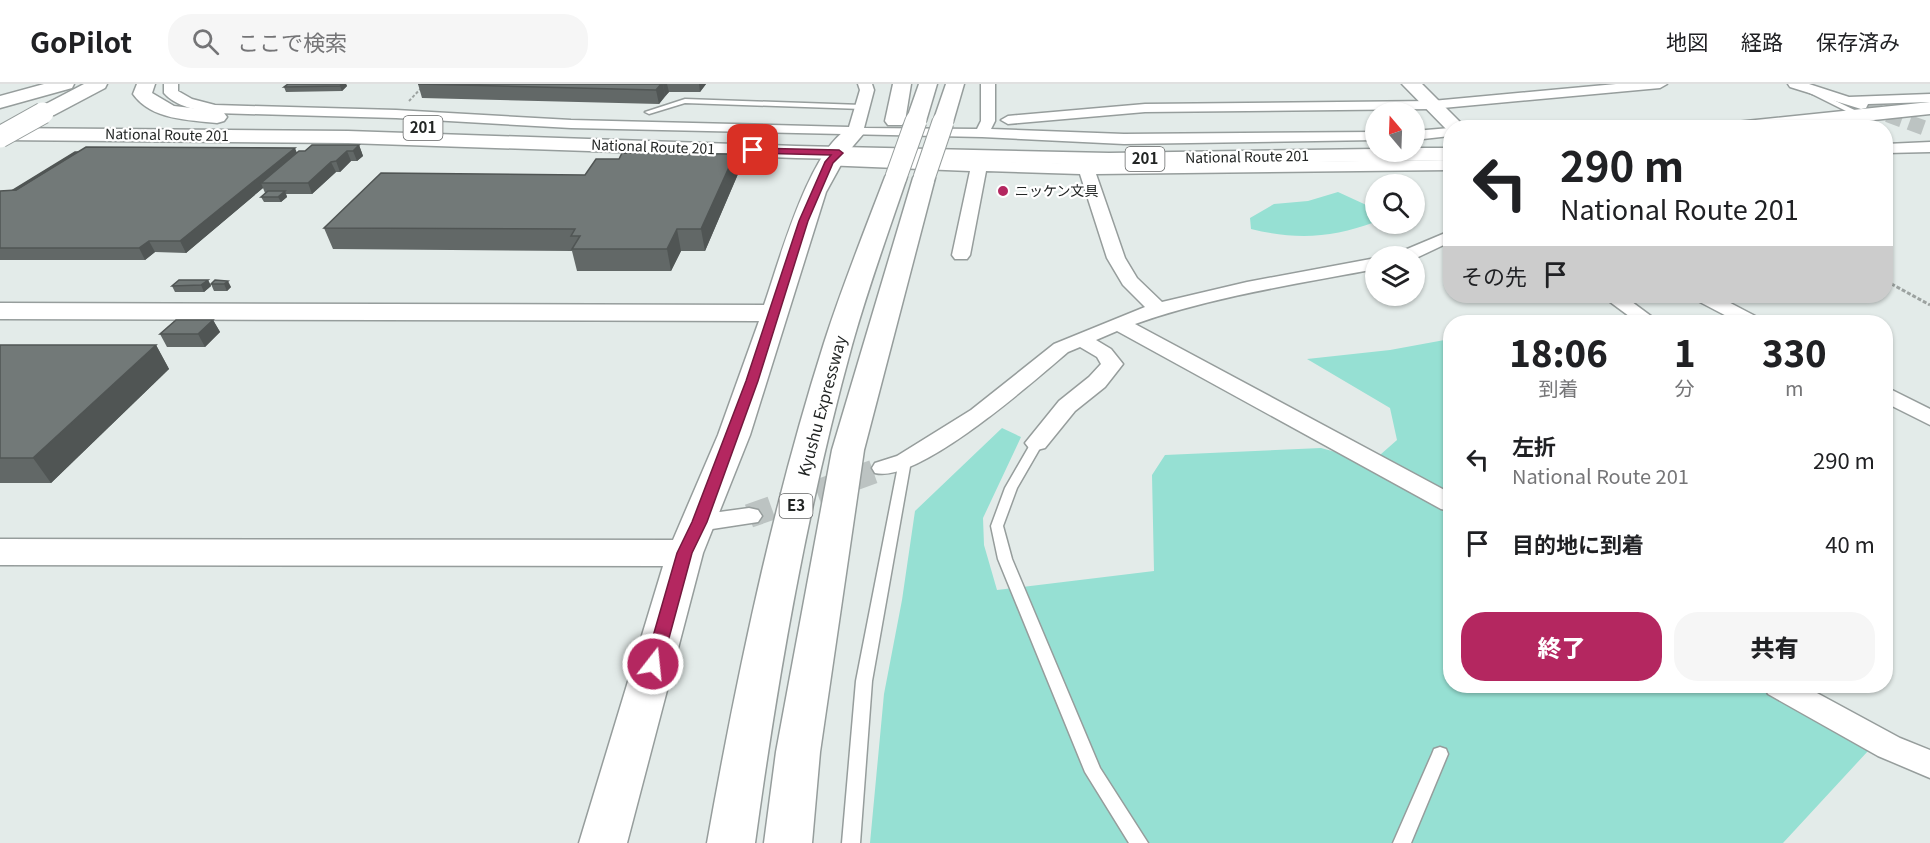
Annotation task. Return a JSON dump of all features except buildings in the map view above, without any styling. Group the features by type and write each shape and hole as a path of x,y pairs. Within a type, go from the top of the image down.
{"main road":[{"path":"0,93 30,84"},
{"path":"0,102 65,84"},
{"path":"0,137 78,84"},
{"path":"0,128 98,84"},
{"path":"146,84 142,94 151,104 175,112 219,117 259,130"},
{"path":"901,178 895,121 902,84"},
{"name":"Kyushu Expressway","path":"788,843 800,741 848,450 876,344 901,178 928,84"},
{"name":"Kyushu Expressway","path":"731,843 744,756 780,571 809,450 862,269 901,178 943,122 955,84"},
{"path":"1411,84 1444,120"},
{"path":"1782,120 1858,107 1930,108"},
{"path":"1875,120 1930,115"},
{"name":"National Route 201","path":"0,121 842,147 1109,159 1443,154"},
{"path":"1893,128 1930,125"},
{"name":"National Route 201","path":"0,137 259,130"},
{"path":"1893,134 1930,131"},
{"path":"1425,140 1443,134"},
{"name":"National Route 201","path":"842,147 1365,144"},
{"path":"603,843 692,537 775,313 804,221 842,147"},
{"path":"0,311 775,313"},
{"path":"0,552 692,537"}],"street":[{"path":"171,84 171,93 178,98 193,105 215,109 396,114 571,124 842,147 979,166 1086,169 1443,165"},
{"path":"842,147 862,107 867,90 865,84"},
{"path":"985,127 988,84"},
{"path":"1490,84 1509,98"},
{"path":"842,147 1034,120 1145,108 1432,105 1660,84"},
{"path":"1795,84 1858,107 1930,98"},
{"path":"985,127 1124,139 1365,136"},
{"path":"1425,136 1443,134"},
{"path":"1893,149 1930,147"},
{"path":"961,255 979,166"},
{"path":"1086,169 1116,258 1130,281 1158,309"},
{"path":"1425,247 1443,239"},
{"path":"895,464 979,415 1060,348 1080,339 1158,309 1247,288 1365,265"},
{"path":"1622,303 1639,315"},
{"path":"1716,303 1739,315"},
{"path":"1118,323 1443,499"},
{"path":"1037,443 1068,406 1097,382 1112,364 1104,353 1080,339"},
{"path":"1893,398 1930,418"},
{"path":"692,537 749,516"},
{"path":"1792,693 1889,747 1930,764"}],"lane":[{"path":"649,112 686,101 862,107"},
{"path":"1037,443 1011,488 997,526 1005,559 1093,772 1139,843"},
{"path":"851,843 864,681 895,464"},
{"path":"1402,843 1440,754"}],"path":[{"path":"1893,285 1930,305"}],"green space":[{"path":"1338,192 1365,204 1365,225 1314,236 1283,235 1251,229 1250,218 1274,204 1308,201"},
{"path":"1443,340 1443,693 1768,693 1868,751 1783,843 870,843 884,694 902,600 915,511 1002,428 1021,437 983,518 984,545 997,590 1154,571 1152,475 1165,455 1321,448 1372,462 1397,440 1390,408 1307,359 1390,350"}],"tunnel":[{"path":"1866,107 1930,130"},
{"path":"749,516 884,468"}],"place":[{"name":"ニッケン文具","path":"1003,191"}],"route":[{"path":"653,664 685,553 752,381 804,221 829,162 839,153 753,150"}]}
